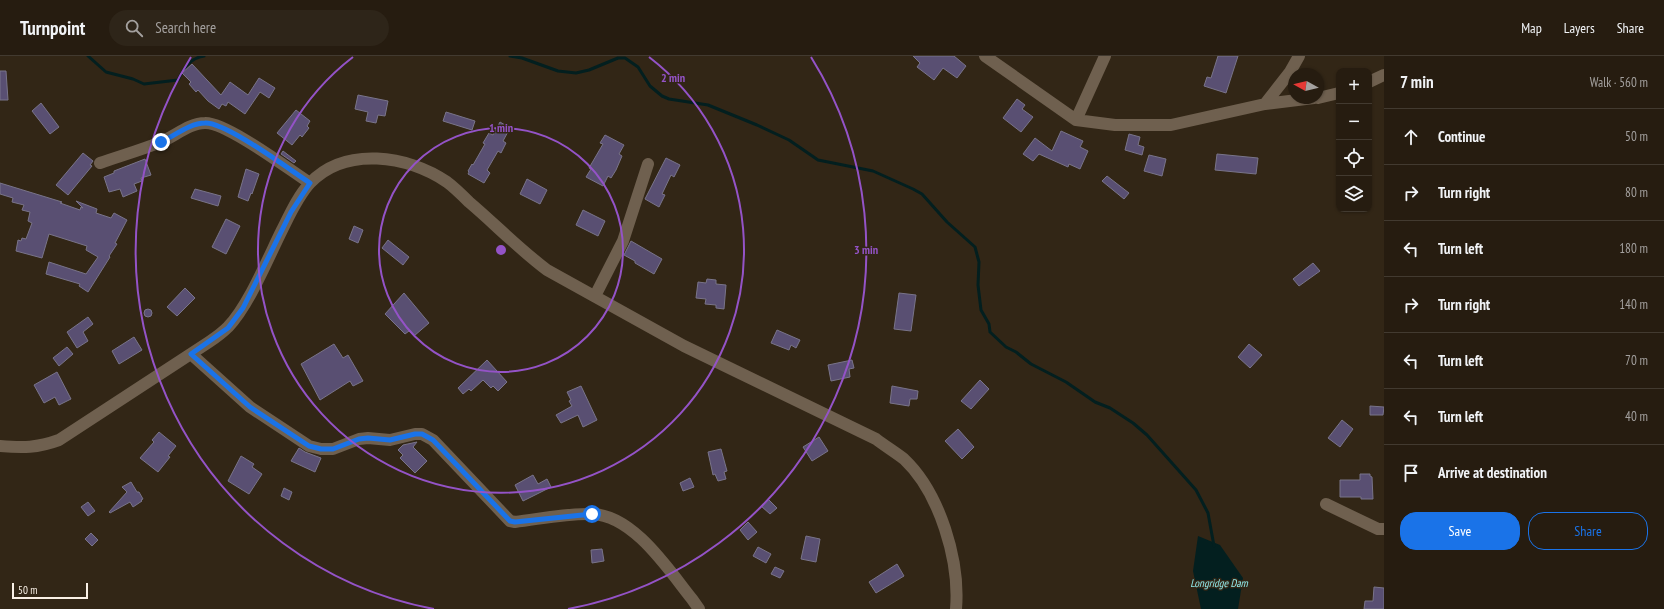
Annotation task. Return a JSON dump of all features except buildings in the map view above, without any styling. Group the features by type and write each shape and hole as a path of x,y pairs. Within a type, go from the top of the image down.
{"street":[{"path":"985,56 1076,120 1115,125 1171,125 1265,104 1288,101"},
{"path":"1076,120 1106,56"},
{"path":"1265,104 1290,72 1299,56"},
{"path":"1372,81 1384,75"},
{"path":"1324,97 1336,94"},
{"path":"100,164 161,142 196,125 214,123 241,137 310,183"},
{"path":"0,446 25,448 42,446 59,440 191,354 228,328 243,308 291,212 310,183 328,169 351,160 374,158 395,160 421,168 446,182 546,270 684,346 876,439 904,459 922,481 934,503 948,539 955,571 957,598 956,609"},
{"path":"595,296 623,241 648,164"},
{"path":"191,354 250,407 309,446 321,449 333,449 359,439 368,438 390,440 398,439 409,434 422,434 433,440 510,521 515,522 592,514 612,517 642,539 692,599 698,609"},
{"path":"1326,504 1378,529 1384,530"}],"water":[{"name":"Longridge Dam","path":"1198,536 1220,545 1243,578 1238,609 1201,609 1193,571"}],"waterway":[{"path":"88,56 106,72 133,79 144,84 178,80 191,61 204,56"},
{"path":"510,56 522,58 558,71 576,73 589,70 618,58 625,58 638,67 650,86 662,96 669,99 708,105 789,140 818,160 873,171 922,194 947,222 975,247 979,262 978,285 981,310 989,324 990,332 1006,347 1016,352 1031,364 1066,382 1095,402 1110,408 1133,423 1147,435 1196,490 1208,513 1214,546"}],"route":[{"path":"161,142 196,125 214,123 241,137 310,183 291,212 243,308 228,328 191,354 250,407 309,446 321,449 333,449 359,439 368,438 390,440 398,439 409,434 422,434 433,440 510,521 515,522 592,514"}]}
